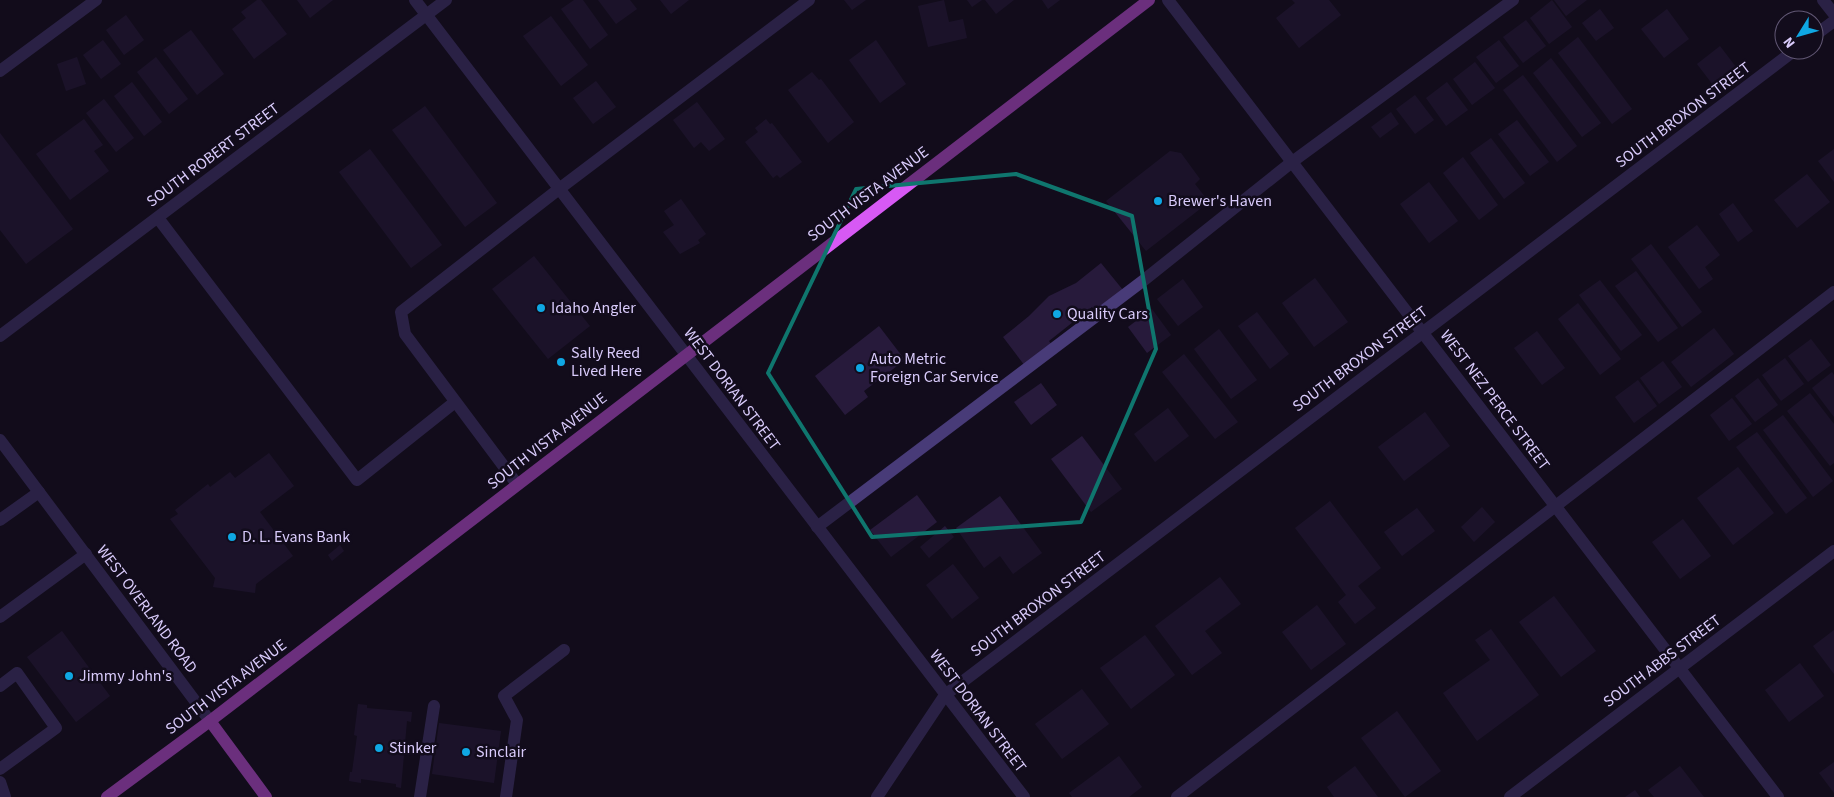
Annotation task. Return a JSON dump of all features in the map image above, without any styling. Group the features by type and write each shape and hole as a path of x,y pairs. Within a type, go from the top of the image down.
{"main road":[{"name":"SOUTH VISTA AVENUE","path":"107,797 210,721 1149,0"},
{"name":"WEST OVERLAND ROAD","path":"210,721 266,797"}],"street":[{"path":"0,71 96,0"},
{"name":"WEST DORIAN STREET","path":"415,0 1024,797"},
{"name":"SOUTH ROBERT STREET","path":"0,336 446,0"},
{"path":"517,484 405,334 401,312 559,189 809,0"},
{"name":"WEST NEZ PERCE STREET","path":"1168,0 1778,797"},
{"path":"816,527 1144,280 1292,162 1513,0"},
{"path":"1823,0 1834,14"},
{"path":"1824,28 1834,20"},
{"name":"SOUTH BROXON STREET","path":"877,797 946,695 1782,60"},
{"path":"158,218 357,480 455,402"},
{"path":"1177,797 1834,292"},
{"name":"WEST OVERLAND ROAD","path":"0,440 210,721"},
{"path":"0,520 39,492"},
{"name":"SOUTH ABBS STREET","path":"1510,797 1834,552"},
{"path":"0,617 86,554"},
{"path":"506,797 517,720 504,696 564,650"},
{"path":"0,686 16,674 56,728 0,769"},
{"path":"420,797 434,706"},
{"path":"0,782 4,797"}],"highlighted area":[{"path":"1016,174 1132,216 1156,349 1081,522 872,537 768,373 856,189"}],"building":[{"path":"257,0 261,0 287,34 254,59 232,29 246,18 241,12"},
{"path":"297,0 333,0 310,18"},
{"path":"574,0 583,0 608,35 590,49 561,9"},
{"path":"598,0 630,0 637,9 616,24"},
{"path":"660,0 689,0 671,14"},
{"path":"844,0 866,0 852,10"},
{"path":"944,0 949,22 963,19 967,38 928,47 918,6"},
{"path":"967,0 982,0 972,7"},
{"path":"985,0 1014,0 996,14"},
{"path":"1042,0 1060,0 1048,9"},
{"path":"1292,0 1329,0 1341,15 1299,48 1276,18 1295,3"},
{"path":"1552,0 1572,27 1549,44 1530,18"},
{"path":"1554,0 1587,0 1566,16"},
{"path":"1600,9 1614,28 1596,41 1582,23"},
{"path":"1667,9 1689,39 1664,58 1641,29"},
{"path":"126,15 144,40 124,55 106,30"},
{"path":"551,16 588,65 561,86 523,36"},
{"path":"1526,20 1546,46 1523,63 1503,37"},
{"path":"191,30 224,74 197,95 163,50"},
{"path":"1578,37 1632,109 1612,124 1558,53"},
{"path":"103,40 121,64 101,79 83,55"},
{"path":"876,40 906,84 880,103 849,60"},
{"path":"1499,40 1519,66 1496,83 1476,57"},
{"path":"1720,46 1736,67 1713,85 1697,64"},
{"path":"77,57 86,84 66,91 57,64"},
{"path":"156,57 188,99 169,114 137,72"},
{"path":"1551,58 1601,123 1582,137 1533,73"},
{"path":"1475,62 1495,88 1472,105 1453,79"},
{"path":"812,72 819,80 821,79 854,122 828,143 788,90"},
{"path":"1523,75 1577,146 1557,162 1503,90"},
{"path":"596,81 616,107 593,124 573,98"},
{"path":"132,82 162,122 144,136 114,96"},
{"path":"1447,82 1468,110 1446,126 1426,98"},
{"path":"1415,95 1434,120 1415,134 1396,109"},
{"path":"104,99 134,138 116,152 86,113"},
{"path":"697,102 725,139 709,151 701,142 694,148 673,120"},
{"path":"425,106 497,203 465,227 392,130"},
{"path":"1391,112 1399,124 1380,138 1371,127"},
{"path":"84,119 103,145 94,151 109,171 70,200 36,154"},
{"path":"766,119 770,124 772,123 802,162 780,178 777,175 773,178 745,142 758,132 755,128"},
{"path":"1517,120 1549,162 1530,176 1498,134"},
{"path":"0,133 73,229 26,264 0,230"},
{"path":"1491,138 1525,183 1504,199 1470,153"},
{"path":"370,149 442,245 411,268 339,172"},
{"path":"1834,149 1834,182 1818,161"},
{"name":"Brewer's Haven","path":"1170,151 1181,153 1200,179 1195,184 1209,202 1146,251 1106,201"},
{"path":"1463,157 1498,205 1479,220 1443,173"},
{"path":"1807,174 1830,202 1797,228 1774,200"},
{"path":"1429,182 1458,221 1429,243 1400,204"},
{"path":"681,199 706,234 698,240 700,243 680,254 663,232 674,225 664,211"},
{"path":"1733,203 1753,231 1738,242 1719,214"},
{"path":"1697,225 1720,255 1705,267 1713,279 1699,289 1668,247"},
{"path":"1651,244 1702,312 1682,327 1631,259"},
{"name":"Idaho Angler","path":"534,256 590,326 548,359 492,289"},
{"name":"Quality Cars","path":"1101,263 1123,290 1096,311 1092,307 1049,341 1052,345 1025,366 1003,337 1029,316 1049,296 1076,283"},
{"path":"1636,271 1678,328 1658,342 1615,286"},
{"path":"1315,278 1348,322 1314,347 1282,303"},
{"path":"1183,279 1203,307 1178,326 1157,299"},
{"path":"1600,280 1642,335 1621,351 1579,295"},
{"path":"1578,303 1621,359 1600,375 1558,319"},
{"path":"1152,309 1171,335 1147,353 1128,327"},
{"path":"1257,312 1289,354 1270,369 1238,326"},
{"name":"Auto Metric Foreign Car Service","path":"879,326 905,360 864,391 868,397 845,415 815,376"},
{"path":"1714,328 1734,354 1691,387 1671,362"},
{"path":"1219,329 1257,380 1231,399 1194,349"},
{"path":"1537,331 1565,368 1542,385 1514,348"},
{"path":"1811,339 1831,365 1808,382 1788,356"},
{"path":"1184,354 1238,422 1215,439 1162,372"},
{"path":"1785,358 1804,384 1781,401 1762,375"},
{"path":"1663,361 1682,387 1659,404 1640,378"},
{"path":"1832,372 1834,375 1834,417 1812,388"},
{"path":"1758,378 1778,405 1755,422 1735,396"},
{"path":"1638,380 1657,406 1634,423 1615,397"},
{"path":"1041,383 1057,405 1031,425 1014,402"},
{"path":"1810,393 1834,424 1834,463 1830,466 1787,411"},
{"path":"1732,398 1752,424 1729,441 1710,415"},
{"path":"1168,408 1189,436 1155,462 1134,434"},
{"path":"1425,412 1450,446 1404,481 1378,447"},
{"path":"1783,415 1833,481 1813,497 1763,430"},
{"path":"1757,432 1807,498 1786,514 1736,447"},
{"path":"1082,436 1122,489 1091,512 1051,459"},
{"name":"D. L. Evans Bank","path":"269,453 294,486 260,512 293,556 256,584 255,593 213,587 215,578 170,519 178,514 175,510 208,484 210,487 230,472 235,478"},
{"path":"1738,467 1774,513 1733,545 1697,498"},
{"path":"917,495 937,522 891,557 870,530"},
{"path":"1000,496 1042,553 1013,574 1000,556 984,568 956,528"},
{"path":"1330,501 1381,568 1358,586 1376,608 1355,624 1338,602 1346,595 1295,528"},
{"path":"1482,507 1495,522 1474,542 1461,527"},
{"path":"1417,508 1435,531 1402,556 1384,532"},
{"path":"1683,519 1711,556 1680,579 1652,542"},
{"path":"945,526 954,537 929,558 920,547"},
{"path":"340,545 344,551 332,561 328,555"},
{"path":"953,564 979,598 952,619 926,585"},
{"path":"1220,577 1241,604 1205,631 1222,653 1192,675 1155,626"},
{"path":"1554,596 1596,651 1561,677 1519,622"},
{"path":"1317,605 1346,644 1311,670 1282,632"},
{"path":"1491,629 1539,695 1477,741 1443,693 1490,660 1475,640"},
{"path":"1834,630 1834,674 1813,646"},
{"name":"Jimmy John's","path":"62,631 110,696 76,722 27,657"},
{"path":"1145,635 1175,675 1131,709 1100,668"},
{"path":"1800,663 1824,696 1789,722 1765,690"},
{"path":"1082,689 1109,724 1062,759 1035,724"},
{"name":"Stinker","path":"358,704 367,705 367,708 412,712 411,722 407,721 401,788 396,787 396,784 361,779 361,783 349,781 357,736 354,735"},
{"path":"1397,711 1441,771 1405,797 1361,738"},
{"name":"Sinclair","path":"439,723 501,731 494,783 432,774"},
{"path":"1119,756 1142,787 1129,797 1072,797 1069,793"},
{"path":"1834,762 1834,793 1819,773"},
{"path":"1355,766 1378,797 1334,797 1327,787"},
{"path":"1680,766 1704,797 1654,797 1648,790"},
{"path":"1635,790 1640,797 1625,797"}],"place":[{"name":"Brewer's Haven","path":"1158,201"},
{"name":"Idaho Angler","path":"541,308"},
{"name":"Quality Cars","path":"1057,314"},
{"name":"Sally Reed Lived Here","path":"561,362"},
{"name":"Auto Metric Foreign Car Service","path":"860,368"},
{"name":"D. L. Evans Bank","path":"232,537"},
{"name":"Jimmy John's","path":"69,676"},
{"name":"Stinker","path":"379,748"},
{"name":"Sinclair","path":"466,752"}]}
